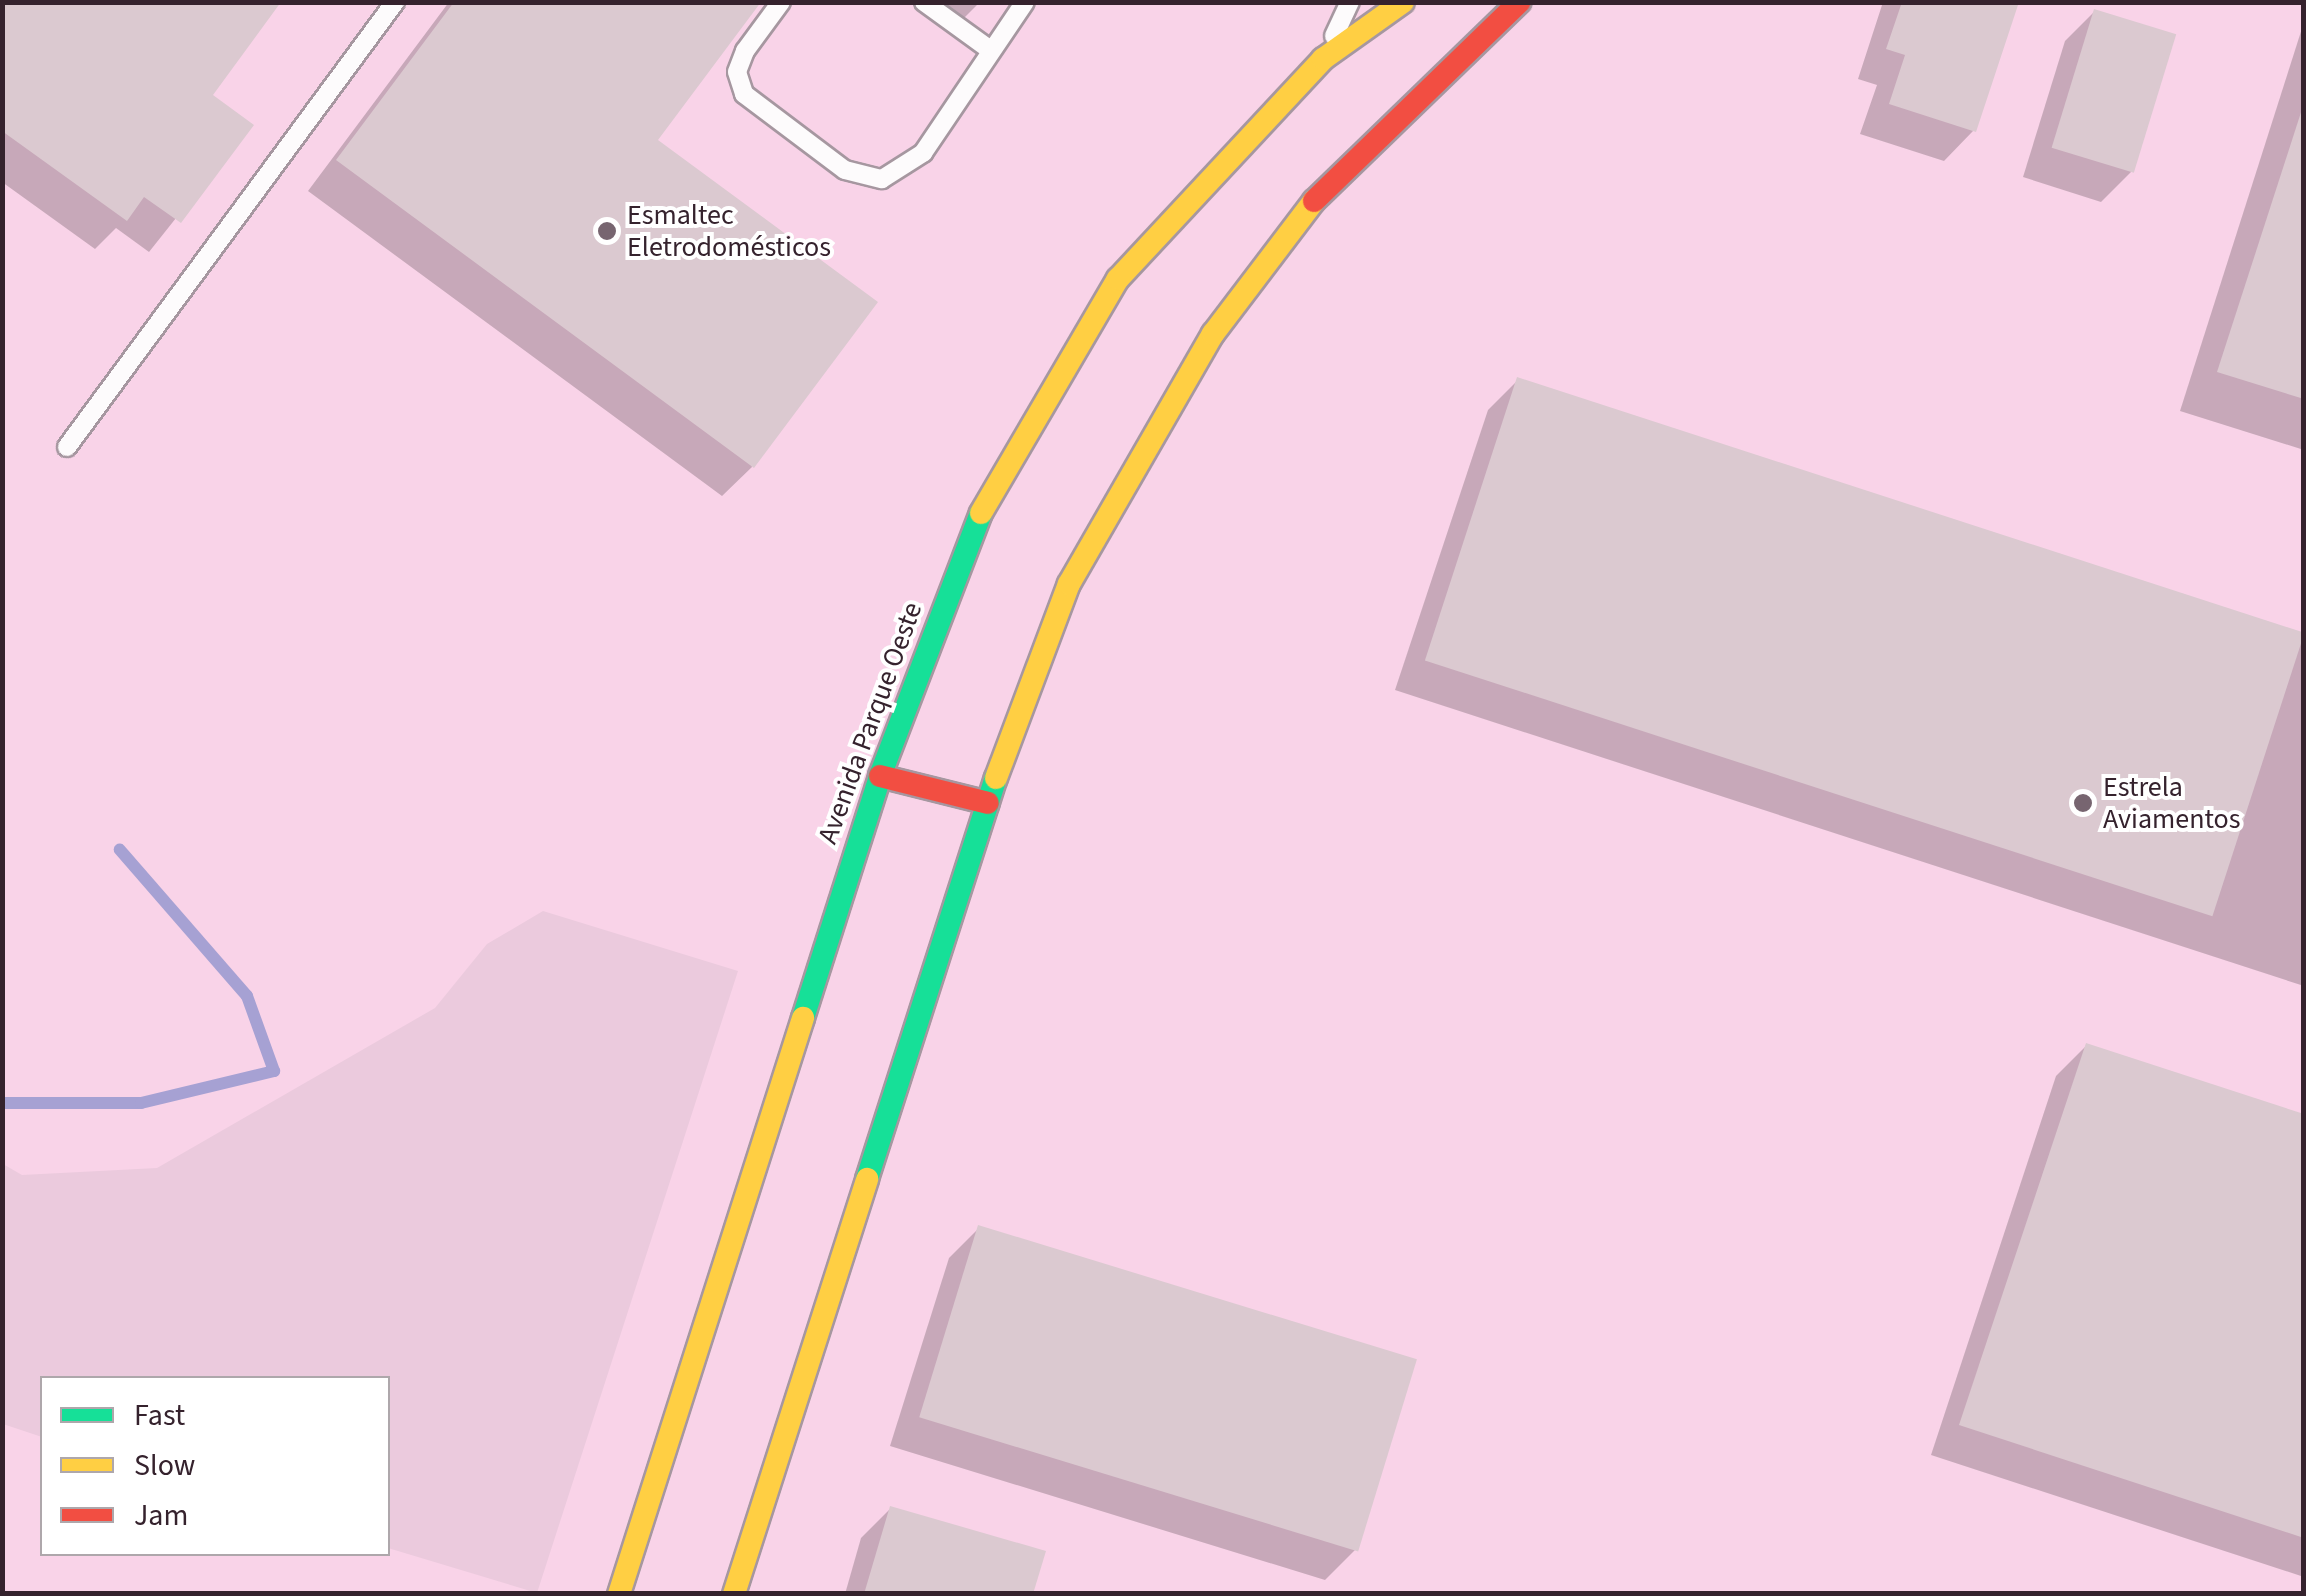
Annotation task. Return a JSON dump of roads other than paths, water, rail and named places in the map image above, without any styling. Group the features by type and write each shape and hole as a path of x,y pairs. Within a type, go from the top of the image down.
{"street":[{"name":"Avenida Parque Oeste","path":"619,1594 880,776 974,526 1047,393 1118,278 1324,60 1403,2"},
{"path":"734,1594 988,803 1069,584 1213,334 1301,215 1398,110 1519,2"},
{"path":"880,776 988,803"}],"lane":[{"path":"67,447 396,2"},
{"path":"781,2 746,51 738,72 744,94 844,170 882,179 923,153 1025,2"},
{"path":"924,2 989,50"},
{"path":"1324,60 1350,2"}],"waterway":[{"path":"2,1103 141,1103 274,1071 247,996 120,850"}],"place":[{"name":"Esmaltec Eletrodomésticos","path":"607,231"},
{"name":"Estrela Aviamentos","path":"2083,803"}]}
